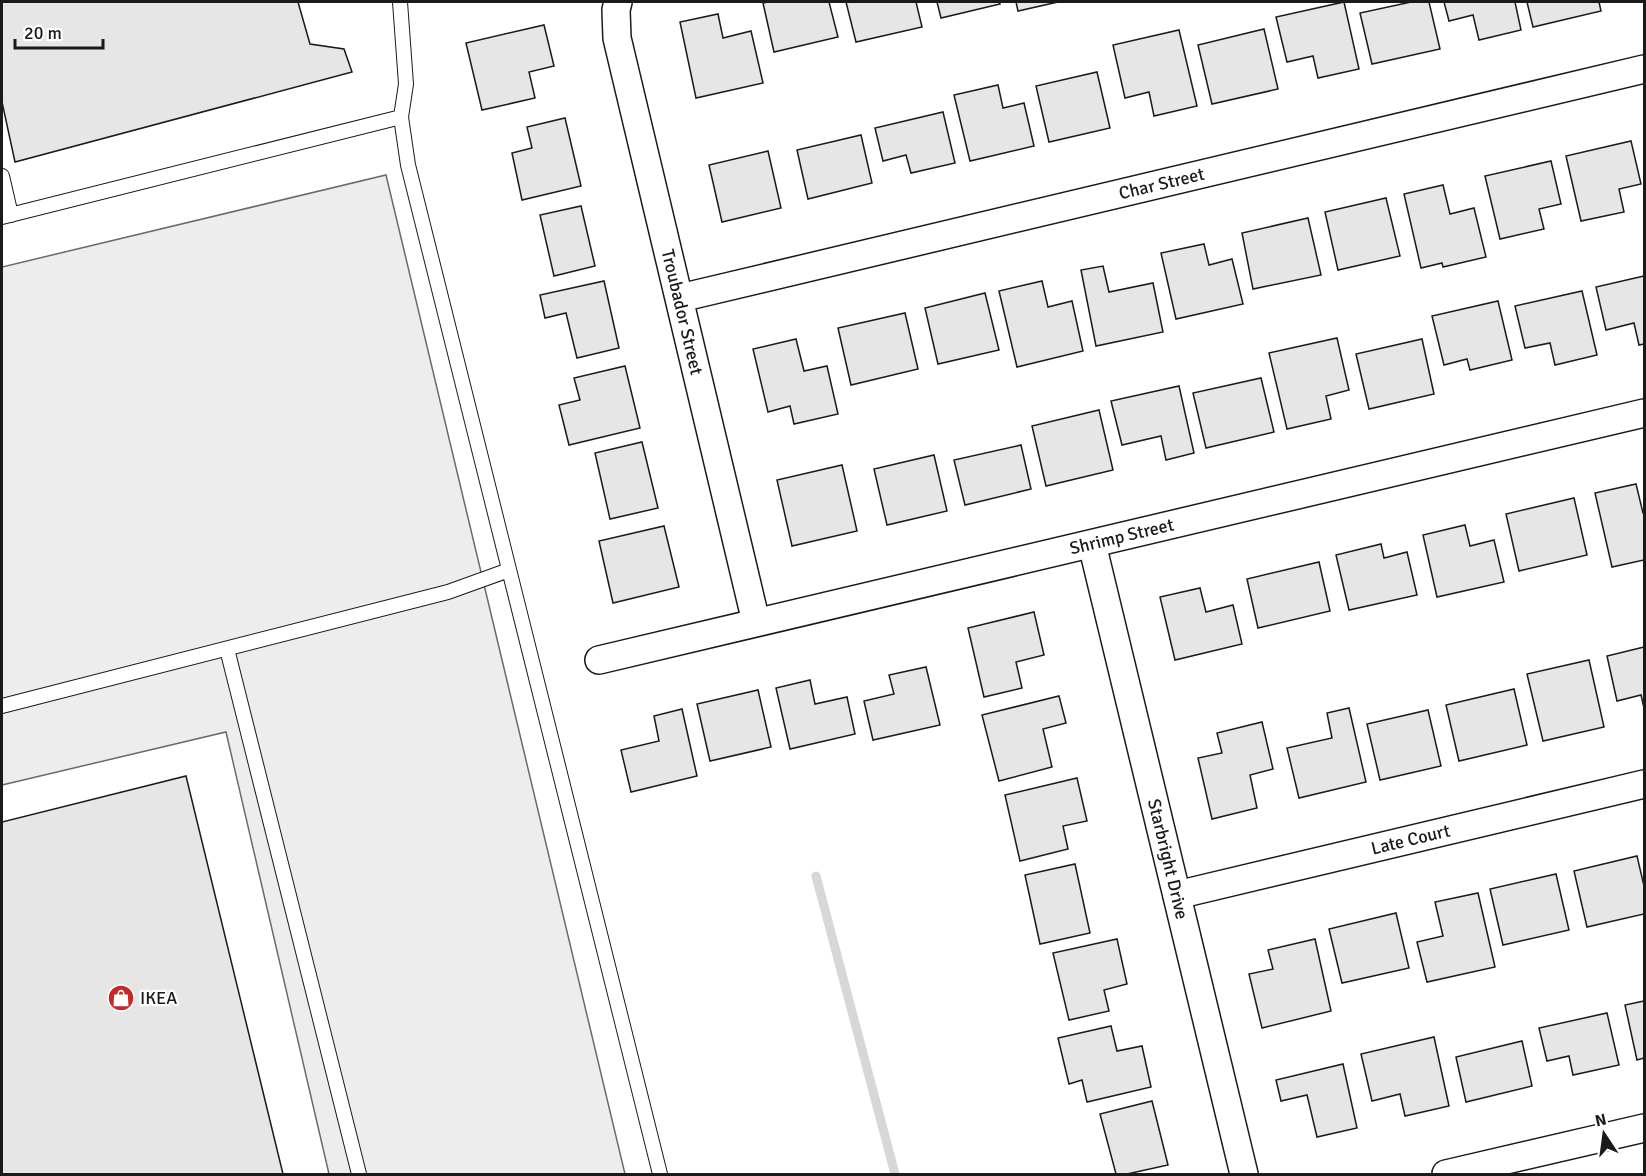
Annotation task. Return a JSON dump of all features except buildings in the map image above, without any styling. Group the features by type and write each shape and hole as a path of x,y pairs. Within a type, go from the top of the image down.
{"street":[{"name":"Troubador Street","path":"618,2 617,38 756,622"},
{"name":"Char Street","path":"680,298 1644,69"},
{"name":"Shrimp Street","path":"599,660 1644,413"},
{"name":"Starbright Drive","path":"1092,544 1244,1174"},
{"name":"Late Court","path":"1177,895 1644,784"},
{"path":"1446,1174 1644,1128"}],"lane":[{"path":"400,2 406,84 401,117 408,165 660,1174"},
{"path":"2,176 6,216 401,117"},
{"path":"2,706 448,592 509,570"},
{"path":"227,649 359,1174"}],"shaded area":[{"path":"386,175 625,1174 329,1174 226,732 2,785 2,267"}],"waterway":[{"path":"816,876 895,1174"}],"place":[{"name":"IKEA","path":"121,998"}]}
